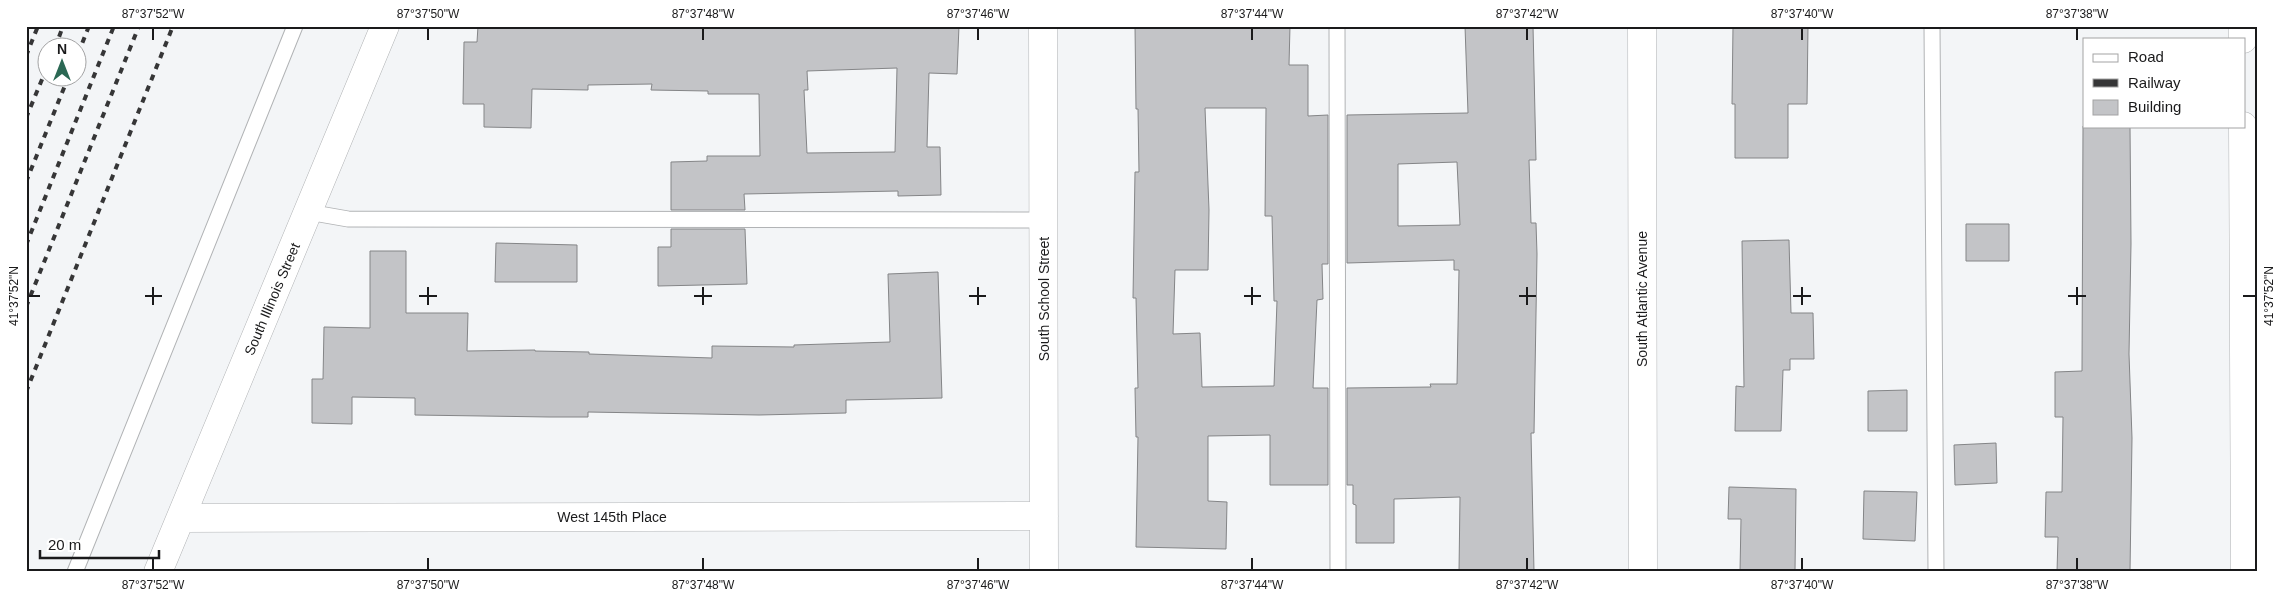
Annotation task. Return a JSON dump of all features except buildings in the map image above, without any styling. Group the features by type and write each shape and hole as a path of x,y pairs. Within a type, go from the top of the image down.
{"street":[{"name":"South Illinois Street","path":"158,572 385,26"},
{"name":"South School Street","path":"1043,26 1044,572"},
{"name":"South Atlantic Avenue","path":"1642,26 1643,572"},
{"path":"2243,128 2245,572"},
{"name":"West 145th Place","path":"181,518 1044,516"}],"lane":[{"path":"75,572 296,26"},
{"path":"1337,26 1338,572"},
{"path":"1932,26 1936,572"},
{"path":"308,212 348,219 1044,220"}],"railway":[{"path":"26,56 38,26"},
{"path":"59,38 63,26"},
{"path":"84,38 89,26"},
{"path":"26,245 114,26"},
{"path":"26,307 139,26"},
{"path":"26,392 173,26"},
{"path":"26,118 38,88"},
{"path":"26,182 64,88"}]}
